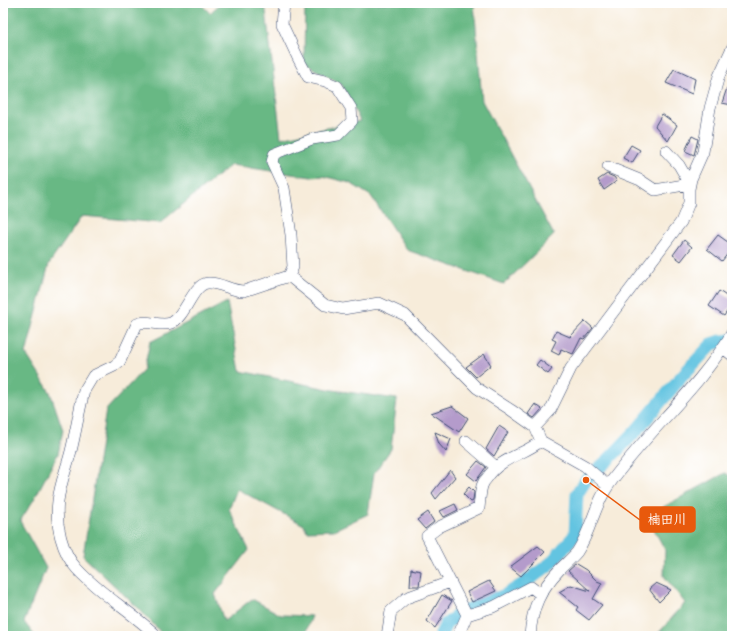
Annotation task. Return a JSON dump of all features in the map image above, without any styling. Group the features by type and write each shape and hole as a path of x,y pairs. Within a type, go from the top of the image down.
{"street":[{"path":"157,636 79,571 71,562 65,552 60,531 57,512 58,501 72,448 84,391 93,376 114,366 120,361 137,324 141,322 164,325 174,322 180,316 201,286 207,283 236,291 244,291 289,276 293,267 291,235 284,188 272,162 274,154 312,140 338,135 352,121 351,108 337,86 325,81 308,77 282,24 284,3"},
{"path":"535,427 550,410 571,368 681,222 689,203 690,184 703,152 710,108 718,76 732,48"},
{"path":"666,151 679,165 690,184"},
{"path":"608,167 640,180 655,190 690,184"},
{"path":"289,276 325,305 343,309 379,303 405,315 477,388 535,427 541,441 585,466 608,486"},
{"path":"530,636 531,620 540,594 559,570 576,553 584,541 595,512 608,486 702,375 729,351 732,333"},
{"path":"466,441 496,467"},
{"path":"458,636 465,611 427,536 439,527 479,508 482,485 491,472 496,467 521,452 532,448 541,441"},
{"path":"388,636 391,611 406,598 450,582"},
{"path":"465,611 493,607 531,587 540,594"}],"green space":[{"path":"3,3 200,3 210,13 221,3 265,3 281,138 360,121 342,85 304,63 305,3 474,3 482,101 554,235 504,284 407,250 371,196 350,183 323,176 311,177 231,165 160,223 82,216 49,264 26,354 50,392 63,430 58,454 33,501 20,521 46,568 24,622 35,636 3,636"},
{"path":"227,302 240,371 333,390 397,399 391,449 374,473 368,514 334,530 307,531 304,525 237,489 229,509 249,550 215,594 224,621 252,599 281,615 312,616 304,636 164,636 140,610 83,556 106,410 144,369 150,342"},
{"path":"725,473 732,477 732,636 656,636 685,603 664,576 665,550 647,516"}],"building":[{"path":"674,69 695,79 692,94 666,83"},
{"path":"727,88 732,90 732,105 722,103"},
{"path":"662,114 677,125 668,141 655,126"},
{"path":"692,136 698,139 694,155 685,151"},
{"path":"631,145 640,150 632,163 623,158"},
{"path":"607,174 614,177 617,181 604,190 598,180"},
{"path":"718,235 732,245 732,248 722,261 707,249"},
{"path":"684,240 692,247 681,261 673,255"},
{"path":"719,291 732,300 732,304 724,316 709,306"},
{"path":"585,321 593,328 584,339 581,338 573,354 561,349 559,355 551,351 556,341 552,339 556,331 570,337"},
{"path":"484,354 491,365 476,377 466,367"},
{"path":"540,360 552,369 548,374 536,365"},
{"path":"535,404 542,409 534,418 528,414"},
{"path":"452,406 468,418 459,432 431,413"},
{"path":"499,426 508,432 494,456 486,449"},
{"path":"435,432 451,439 446,452 439,444"},
{"path":"478,461 486,467 476,481 467,474"},
{"path":"450,470 455,477 436,499 432,493"},
{"path":"469,487 474,492 473,501 471,502 463,494"},
{"path":"455,504 458,510 444,517 440,511"},
{"path":"428,512 434,522 425,529 417,520"},
{"path":"538,546 545,552 521,576 510,567"},
{"path":"576,564 586,570 597,581 602,583 593,599 602,605 589,620 576,610 578,607 559,592 571,585 590,591 568,571"},
{"path":"411,569 421,571 419,586 410,586"},
{"path":"489,581 496,591 472,602 467,592"},
{"path":"656,583 671,590 659,602 649,589"},
{"path":"442,595 452,601 435,628 427,621"}],"waterway":[{"path":"440,636 446,624 460,613 505,595 525,583 551,563 575,535 577,494 586,480 636,431 683,375 712,344 732,340"}],"place":[{"name":"楠田川","path":"586,480"}]}
